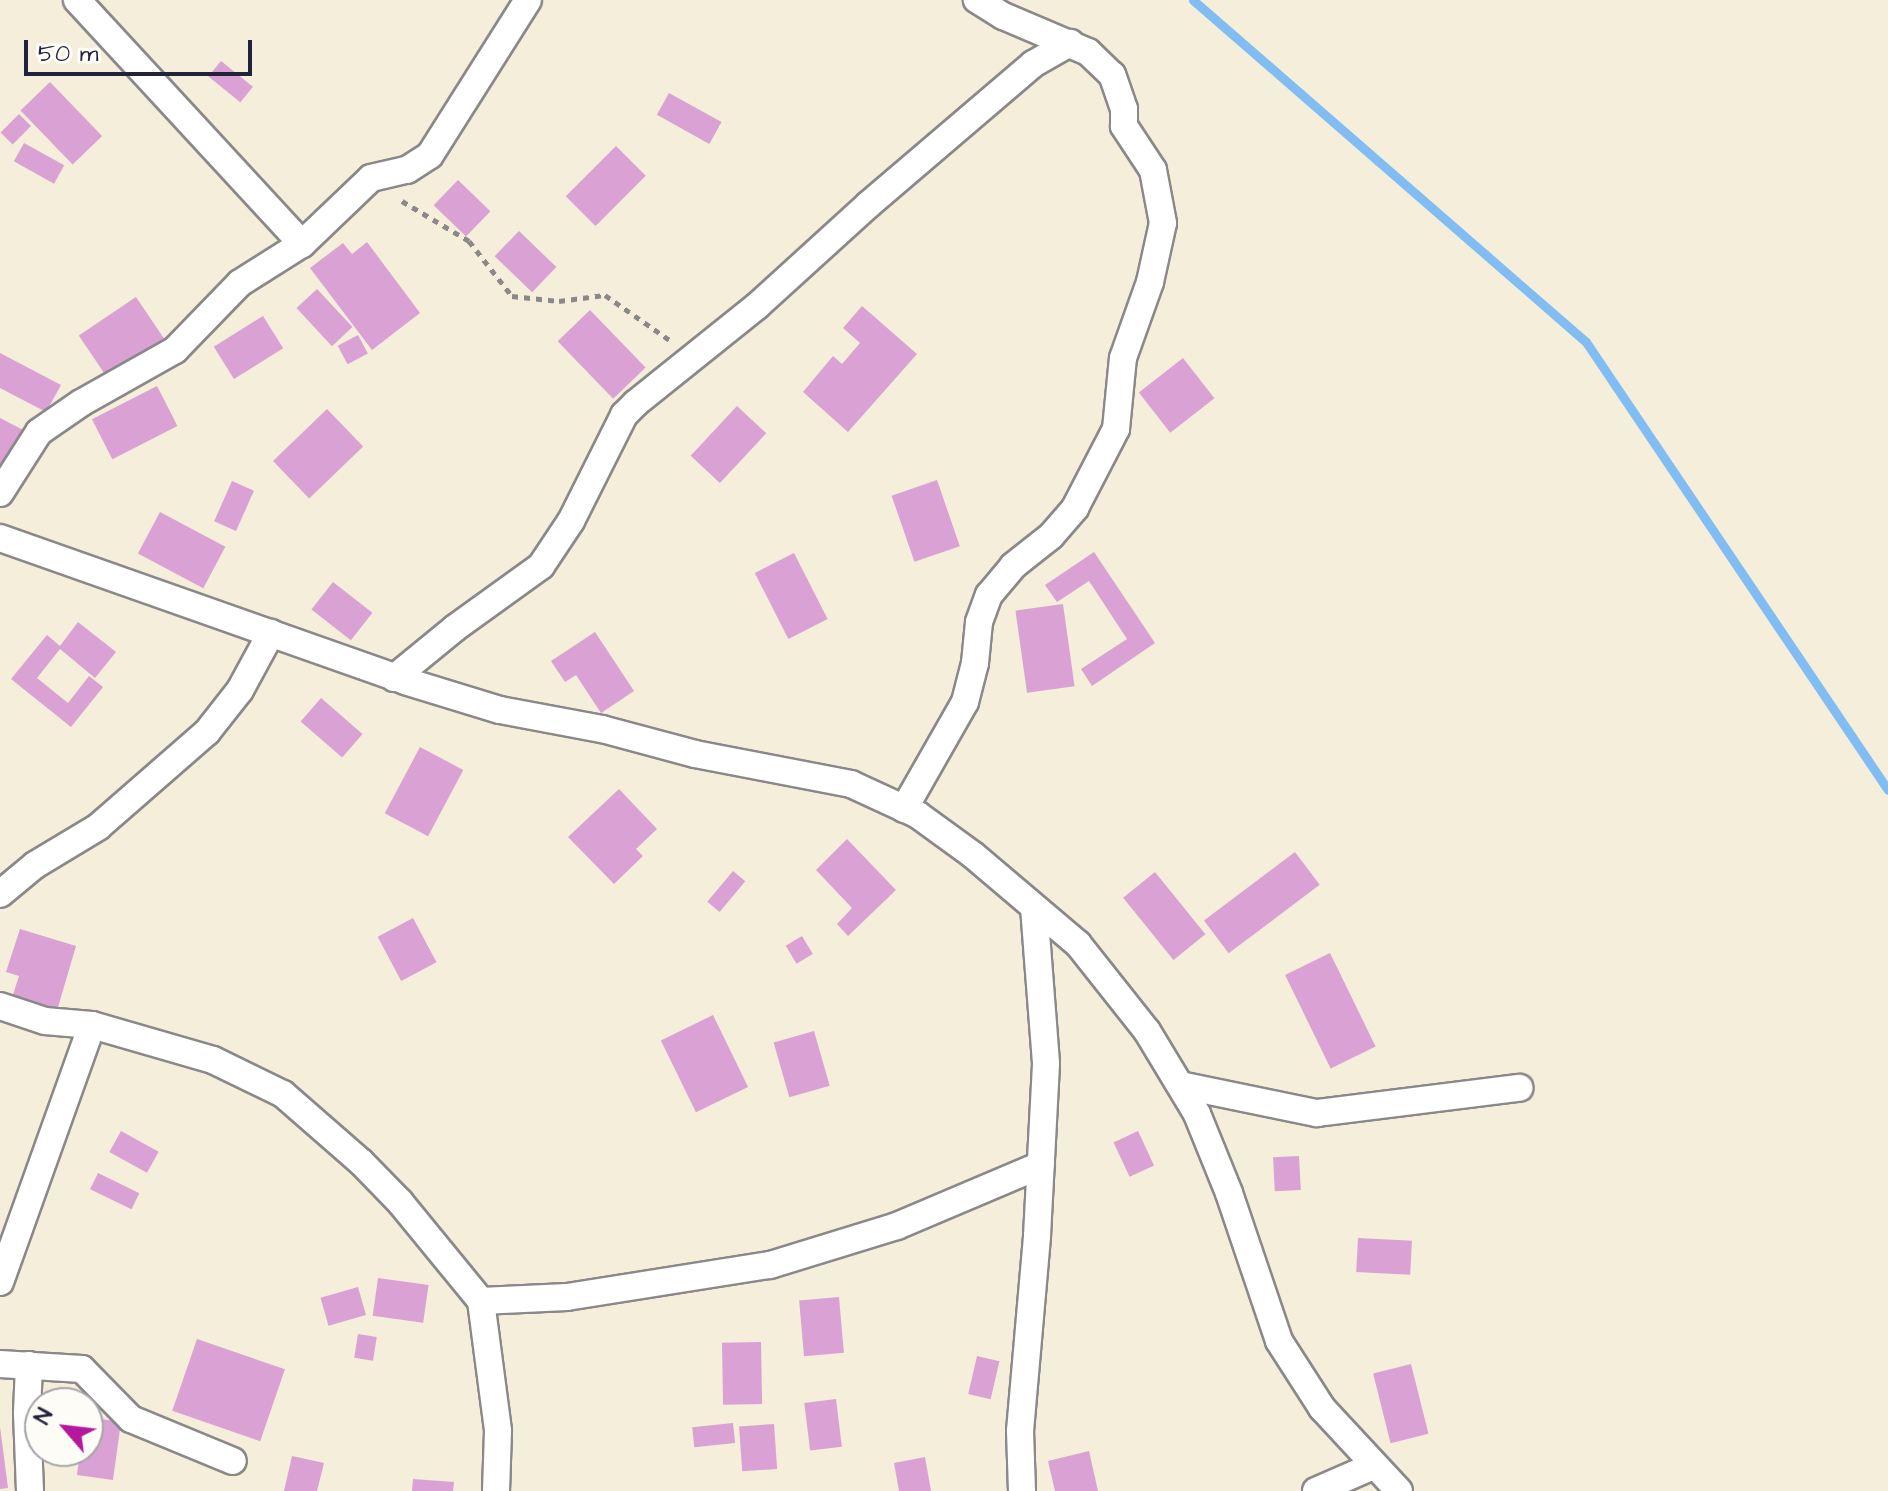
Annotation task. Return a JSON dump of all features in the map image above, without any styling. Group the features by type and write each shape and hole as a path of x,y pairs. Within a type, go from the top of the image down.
{"street":[{"path":"77,0 302,244"},
{"path":"0,493 39,432 175,350 240,283 302,244 371,178 407,170 430,155 528,0"},
{"path":"904,809 965,702 975,663 979,622 989,595 1013,566 1051,536 1075,508 1116,429 1123,358 1150,282 1163,223 1153,170 1124,126 1124,109 1112,75 1088,52 1003,16 977,0"},
{"path":"394,678 455,628 541,566 571,521 624,415 694,359 958,126 1033,64 1070,43"},
{"path":"0,538 394,678 500,710 602,729 695,754 851,784 904,809 973,855 1078,944 1147,1031 1197,1114 1229,1193 1279,1341 1322,1408 1399,1491"},
{"path":"0,894 35,865 98,827 207,732 240,690 271,633"},
{"path":"1022,1491 1020,1431 1046,1063 1034,907"},
{"path":"0,1006 45,1021 92,1025 213,1060 283,1094 381,1182 481,1301 497,1417 496,1491"},
{"path":"0,1282 92,1025"},
{"path":"1180,1085 1317,1113 1519,1088"},
{"path":"481,1301 567,1297 770,1265 897,1226 1041,1165"},
{"path":"0,1364 82,1369 131,1419 233,1461"},
{"path":"29,1365 30,1491"},
{"path":"1316,1491 1373,1466"}],"path":[{"path":"371,178 414,209 469,241 512,296 559,301 605,295 694,359"}],"building":[{"path":"221,61 253,87 240,102 208,77"},
{"path":"50,82 102,136 73,164 21,110"},
{"path":"669,93 721,122 709,144 657,115"},
{"path":"19,114 31,126 13,144 1,132"},
{"path":"24,143 64,165 54,184 14,161"},
{"path":"616,146 646,176 595,226 566,196"},
{"path":"458,180 490,211 466,236 434,205"},
{"path":"519,231 556,267 532,292 495,256"},
{"path":"367,242 420,313 372,350 310,268 343,243 352,254"},
{"path":"317,289 352,327 332,346 297,308"},
{"path":"136,297 164,338 107,377 79,336"},
{"path":"862,306 917,354 848,432 803,392 833,356 842,364 860,343 843,328"},
{"path":"590,310 646,368 613,399 558,341"},
{"path":"263,316 283,348 234,379 214,347"},
{"path":"358,335 368,354 348,364 338,346"},
{"path":"0,353 61,385 46,412 0,388"},
{"path":"1183,358 1214,398 1170,433 1139,392"},
{"path":"157,386 177,426 112,459 92,419"},
{"path":"737,406 766,433 720,483 691,456"},
{"path":"327,409 363,446 309,499 273,461"},
{"path":"0,418 29,433 8,472 0,468"},
{"path":"937,480 960,546 914,562 892,496"},
{"path":"232,481 254,491 236,531 214,521"},
{"path":"160,512 225,547 203,588 138,553"},
{"path":"1094,552 1155,643 1092,686 1081,669 1127,639 1089,581 1057,602 1045,585"},
{"path":"794,553 828,619 788,639 755,573"},
{"path":"333,582 372,613 351,640 311,610"},
{"path":"1063,604 1075,686 1027,693 1015,611"},
{"path":"78,622 116,652 95,678 60,649 37,678 68,703 89,676 103,687 71,727 11,679 47,635 60,646"},
{"path":"595,632 634,691 601,713 576,675 565,682 551,661"},
{"path":"321,698 363,734 342,757 301,721"},
{"path":"420,747 463,770 428,836 385,813"},
{"path":"619,789 657,829 636,849 643,856 614,884 568,837"},
{"path":"847,839 896,890 848,936 837,924 852,908 816,870"},
{"path":"1295,852 1320,885 1229,953 1204,921"},
{"path":"733,871 745,881 720,912 707,902"},
{"path":"1155,872 1205,934 1173,960 1123,898"},
{"path":"413,918 436,962 401,981 378,937"},
{"path":"20,929 76,946 56,1014 11,1001 19,976 6,972"},
{"path":"802,936 813,954 797,964 786,946"},
{"path":"1330,953 1376,1046 1331,1068 1285,975"},
{"path":"713,1015 748,1087 696,1112 661,1040"},
{"path":"814,1031 830,1086 789,1097 774,1043"},
{"path":"121,1131 159,1152 147,1173 109,1152"},
{"path":"1138,1131 1154,1165 1130,1177 1114,1142"},
{"path":"1299,1156 1301,1190 1275,1191 1273,1157"},
{"path":"98,1173 139,1193 131,1209 90,1189"},
{"path":"1358,1238 1412,1241 1410,1275 1356,1272"},
{"path":"378,1278 429,1285 423,1323 373,1316"},
{"path":"358,1287 366,1315 329,1326 321,1298"},
{"path":"839,1297 844,1353 804,1356 799,1300"},
{"path":"358,1334 377,1337 373,1361 354,1358"},
{"path":"197,1339 285,1369 260,1441 172,1411"},
{"path":"761,1342 762,1404 723,1405 722,1343"},
{"path":"977,1356 999,1361 991,1399 968,1394"},
{"path":"1411,1364 1428,1434 1391,1443 1373,1373"},
{"path":"836,1399 842,1447 810,1451 804,1403"},
{"path":"104,1419 121,1422 113,1480 77,1475 78,1467 104,1467"},
{"path":"733,1423 735,1443 694,1447 692,1427"},
{"path":"774,1424 777,1469 742,1471 739,1426"},
{"path":"0,1427 8,1488 0,1489"},
{"path":"1089,1451 1098,1491 1055,1491 1048,1461"},
{"path":"292,1456 324,1463 317,1491 284,1491"},
{"path":"925,1457 931,1491 899,1491 894,1463"},
{"path":"413,1479 454,1482 453,1491 412,1491"}],"waterway":[{"path":"1193,0 1586,342 1888,790"}]}
